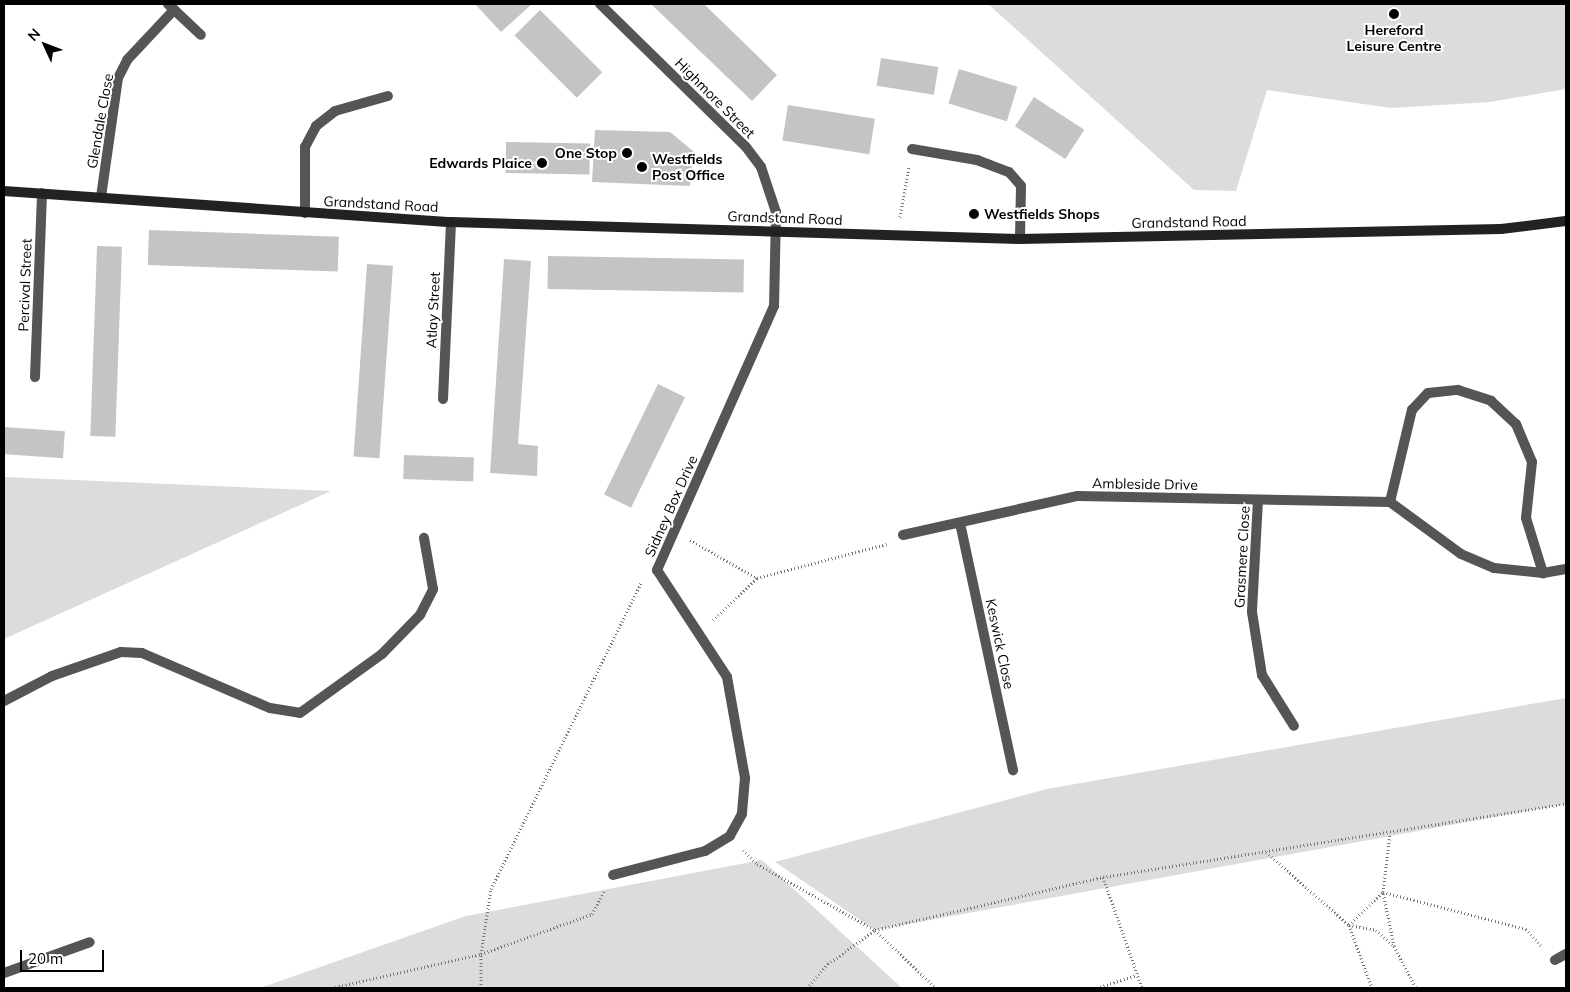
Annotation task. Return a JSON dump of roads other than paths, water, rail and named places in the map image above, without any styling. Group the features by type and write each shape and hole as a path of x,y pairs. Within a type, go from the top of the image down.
{"street":[{"name":"Highmore Street","path":"600,4 756,161 772,191 776,232"},
{"name":"Glendale Close","path":"101,197 118,78 127,60 171,7 201,35"},
{"path":"305,213 305,146 316,126 335,111 388,96"},
{"path":"912,149 977,160 1010,172 1021,186 1020,239"},
{"name":"Grandstand Road","path":"4,191 451,222 1020,239 1502,229 1566,220"},
{"name":"Percival Street","path":"35,377 42,193"},
{"name":"Atlay Street","path":"443,399 451,222"},
{"name":"Sidney Box Drive","path":"613,875 705,851 730,836 742,814 745,778 727,677 700,631 657,570 774,306 776,232"},
{"path":"1543,573 1526,518 1532,462 1516,424 1491,401 1458,390 1428,393 1412,410 1390,502 1461,554 1494,568 1543,573 1566,569"},
{"name":"Ambleside Drive","path":"903,535 1078,496 1390,502"},
{"name":"Grasmere Close","path":"1258,500 1252,612 1262,675 1294,726"},
{"name":"Keswick Close","path":"960,523 1013,770"},
{"path":"4,701 104,654 128,652 142,653 270,708 300,713 382,654 420,615 433,589 424,538"},
{"path":"4,973 90,942"},
{"path":"1555,960 1566,954"}],"place":[{"name":"Hereford Leisure Centre","path":"1394,14"},
{"name":"One Stop","path":"627,153"},
{"name":"Edwards Plaice","path":"542,163"},
{"name":"Westfields Post Office","path":"642,167"},
{"name":"Westfields Shops","path":"974,214"}]}
